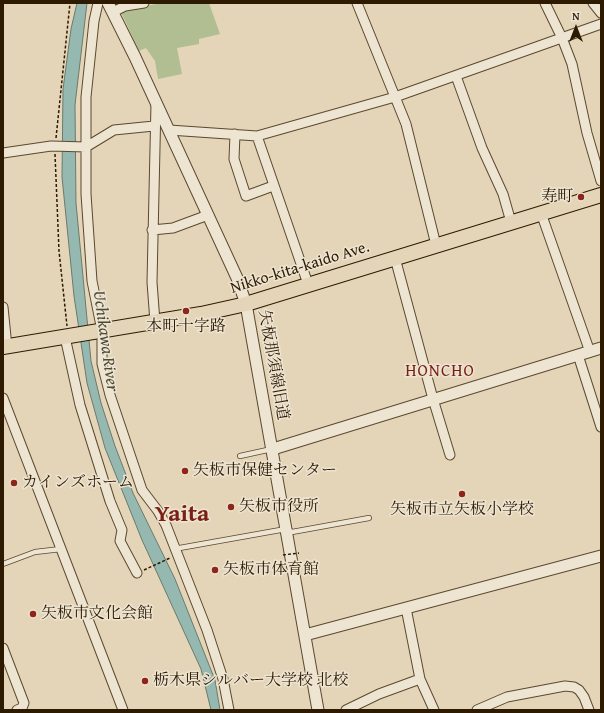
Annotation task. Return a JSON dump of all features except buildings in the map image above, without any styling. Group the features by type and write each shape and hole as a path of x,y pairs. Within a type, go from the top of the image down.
{"highway":[{"name":"Nikko-kita-kaido Ave.","path":"5,347 201,314 246,304 601,195"}],"street":[{"path":"98,3 94,21 86,98 86,147 87,218 92,281 100,331 102,364 110,395 142,490 158,511 207,630 223,679 229,710"},
{"path":"110,7 144,3"},
{"path":"357,3 406,124 436,245"},
{"path":"545,3 562,38 572,64 587,133 601,181"},
{"path":"593,3 601,13"},
{"name":"矢板那須線旧道","path":"110,7 237,278 246,304 273,449 318,710"},
{"path":"168,130 257,136 394,97 601,24"},
{"path":"456,76 482,148 503,194 511,222"},
{"path":"155,322 152,282 152,230 154,126 156,103"},
{"path":"3,154 55,146 86,147 114,130 154,126"},
{"path":"235,134 234,159 246,196 273,186"},
{"path":"257,136 308,284"},
{"path":"541,213 590,352"},
{"path":"152,230 173,228 208,215"},
{"path":"395,258 433,399 450,455"},
{"path":"3,307 5,347"},
{"path":"68,336 80,406 110,501 122,530 120,541 137,573"},
{"path":"273,449 601,348"},
{"path":"578,355 601,426"},
{"path":"3,398 123,710"},
{"path":"305,635 601,556"},
{"path":"406,608 420,679 434,710"},
{"path":"3,648 9,669 24,703 22,708 17,710"},
{"path":"346,710 379,694 420,679"},
{"path":"477,710 507,697 566,686 574,686 584,697 589,710"}],"lane":[{"path":"240,456 273,449"},
{"path":"175,552 286,529 292,532 369,518"},
{"path":"3,564 35,552 61,549"}],"path":[{"path":"68,336 59,251 55,146 70,3"},
{"path":"137,573 175,552"},
{"path":"283,555 299,553"}],"green space":[{"path":"160,3 209,3 220,34 199,39 199,44 177,48 182,74 158,79 155,61 146,48 139,51 121,12"}],"water":[{"path":"77,3 87,3 75,105 76,203 91,361 101,403 115,446 133,493 175,579 215,680 220,710 211,710 201,669 142,540 105,448 87,383 74,296 62,177 63,89 71,29"}],"place":[{"name":"寿町","path":"581,197"},
{"name":"本町十字路","path":"186,311"},
{"name":"矢板市保健センター","path":"185,471"},
{"name":"カインズホーム","path":"14,483"},
{"name":"矢板市立矢板小学校","path":"462,494"},
{"name":"矢板市役所","path":"231,507"},
{"name":"矢板市体育館","path":"215,570"},
{"name":"矢板市文化会館","path":"33,614"},
{"name":"栃木県シルバー大学校 北校","path":"145,681"}],"district":[{"name":"HONCHO","path":"440,372"},
{"name":"Yaita","path":"182,515"}],"water label":[{"name":"Uchikawa River","path":"105,341"}]}
